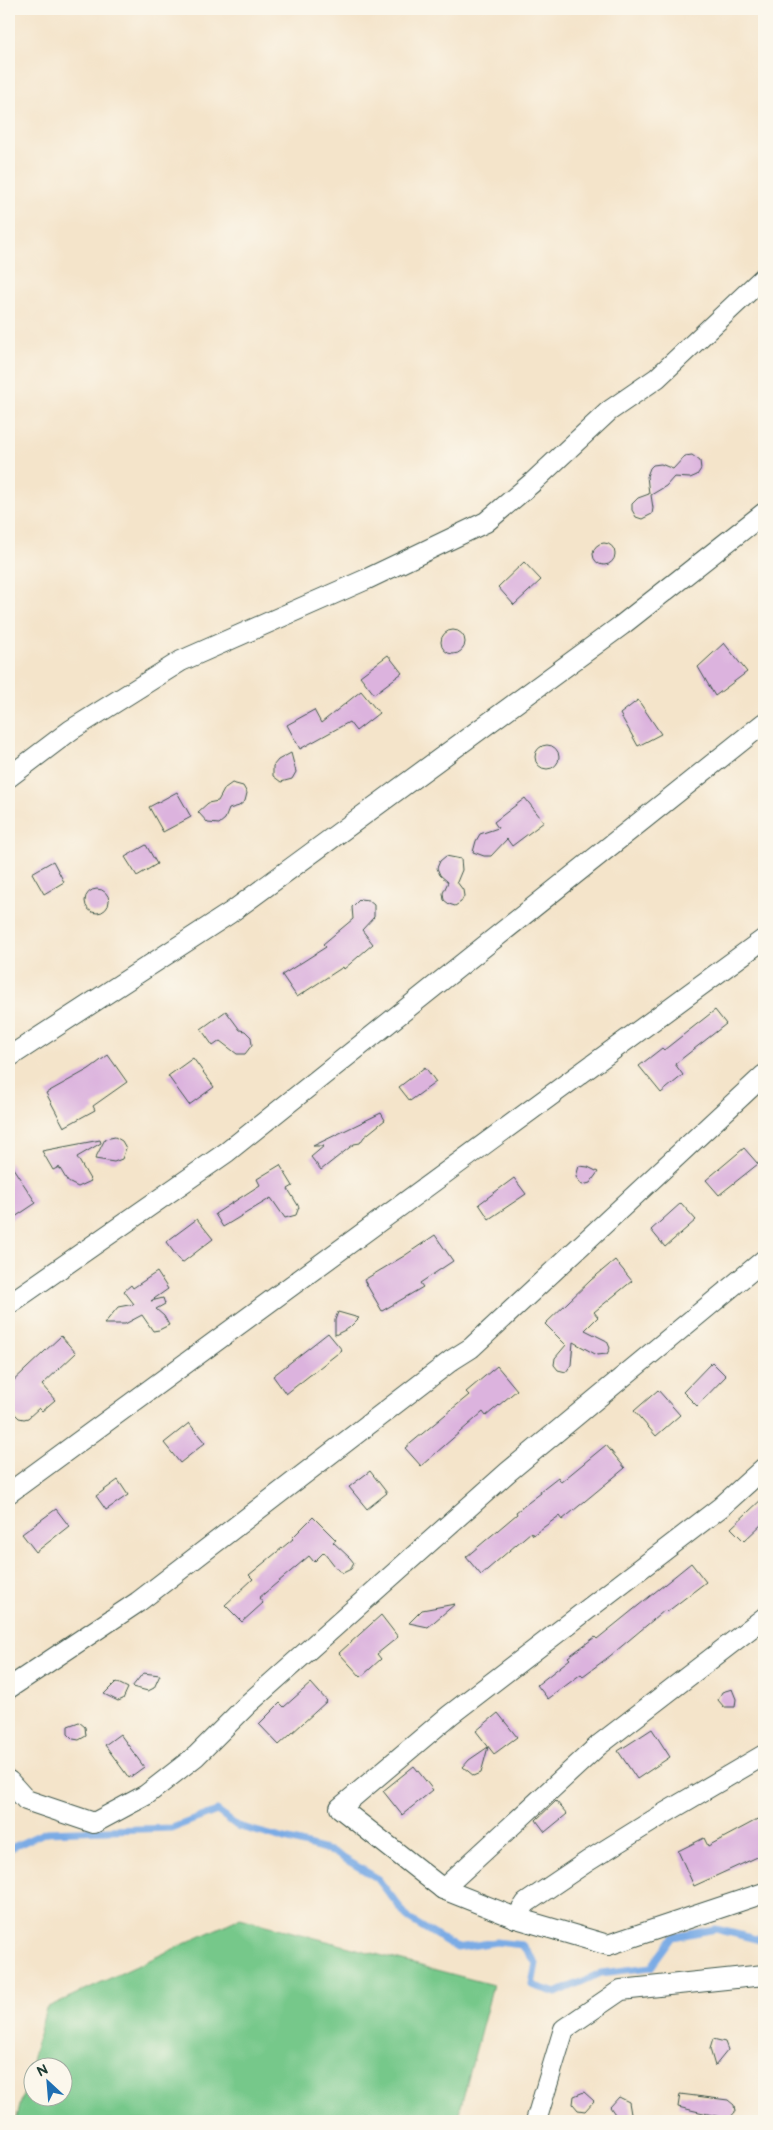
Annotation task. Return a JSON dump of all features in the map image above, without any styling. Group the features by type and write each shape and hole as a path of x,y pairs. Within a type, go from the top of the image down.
{"street":[{"path":"9,777 71,730 181,661 416,556 486,522 534,482 609,411 657,378 764,277"},
{"path":"9,1057 230,913 622,625 764,513"},
{"path":"9,1304 227,1152 764,723"},
{"path":"9,1492 764,939"},
{"path":"9,1688 138,1602 470,1348 764,1075"},
{"path":"9,1781 26,1800 94,1823 146,1795 196,1756 249,1703 508,1472 764,1260"},
{"path":"764,1468 721,1507 450,1715 340,1808 443,1889 516,1918 608,1945 764,1893"},
{"path":"443,1889 599,1745 764,1618"},
{"path":"516,1918 526,1903 588,1861 764,1755"},
{"path":"536,2121 564,2029 621,1990 764,1975"}],"green space":[{"path":"240,1918 493,1985 457,2121 16,2121 22,2098 22,2108 72,2108 72,2058 33,2058 46,2008"}],"building":[{"path":"692,455 700,461 701,469 697,475 690,478 674,477 666,486 651,495 652,514 642,519 636,517 632,510 632,504 638,498 649,494 647,476 650,468 653,465 661,464 673,469 685,456"},
{"path":"604,543 612,546 615,554 612,562 604,565 596,562 593,554 596,546"},
{"path":"524,562 541,580 514,605 498,587"},
{"path":"453,630 462,633 465,642 462,651 453,654 444,651 441,642 444,633"},
{"path":"724,643 747,672 715,696 698,667"},
{"path":"388,655 402,673 374,694 360,676"},
{"path":"361,691 379,713 356,731 349,722 300,749 287,725 314,710 321,723"},
{"path":"638,700 661,734 638,746 620,714"},
{"path":"547,745 556,748 559,757 556,766 547,769 538,766 535,757 538,748"},
{"path":"291,753 296,772 292,779 281,782 273,776 273,766 278,760"},
{"path":"232,783 243,786 247,793 245,801 239,806 229,809 225,819 219,824 208,823 198,812 208,803 218,801 225,788"},
{"path":"177,792 191,817 163,832 149,807"},
{"path":"525,798 544,822 512,846 507,839 491,856 484,856 473,852 480,834 498,828 494,822"},
{"path":"146,845 157,864 137,876 125,857"},
{"path":"446,856 461,859 462,870 457,882 463,890 464,896 461,902 455,906 444,900 443,893 448,882 440,875 437,868 440,861"},
{"path":"53,861 64,882 44,894 32,873"},
{"path":"97,889 102,890 108,896 108,906 102,912 97,913 92,912 86,906 85,901 86,896 92,890"},
{"path":"360,899 368,900 374,905 374,917 362,930 373,944 344,969 343,967 297,997 282,975 326,947 323,944 353,919 352,907"},
{"path":"715,1010 726,1024 675,1064 683,1075 661,1093 639,1066 662,1048 664,1050"},
{"path":"226,1011 240,1030 245,1031 251,1037 252,1045 245,1054 237,1054 220,1041 213,1046 201,1029"},
{"path":"108,1055 127,1082 93,1106 95,1110 64,1127 46,1093 89,1069"},
{"path":"193,1058 214,1087 189,1105 168,1076"},
{"path":"425,1067 436,1082 410,1101 399,1087"},
{"path":"381,1113 385,1120 364,1137 360,1143 354,1144 321,1170 311,1157 324,1146 313,1146"},
{"path":"115,1137 122,1141 126,1148 122,1159 114,1162 95,1159 105,1139"},
{"path":"100,1140 101,1143 77,1157 91,1181 78,1187 68,1182 59,1167 53,1170 42,1151"},
{"path":"744,1148 758,1164 719,1195 706,1180"},
{"path":"9,1162 36,1203 9,1221"},
{"path":"280,1165 293,1186 288,1189 299,1207 296,1215 285,1218 271,1198 223,1227 215,1214 260,1185 257,1179"},
{"path":"579,1166 588,1167 598,1172 590,1183 582,1185 576,1177"},
{"path":"514,1178 526,1194 489,1219 479,1204"},
{"path":"681,1203 696,1220 665,1247 651,1230"},
{"path":"197,1219 213,1239 182,1263 166,1242"},
{"path":"435,1235 453,1261 420,1283 423,1287 382,1311 364,1280"},
{"path":"615,1260 632,1281 594,1312 598,1317 585,1330 607,1341 610,1348 607,1354 597,1355 573,1342 571,1365 566,1372 558,1370 554,1365 555,1358 566,1345 545,1324"},
{"path":"157,1272 168,1289 151,1301 163,1298 165,1304 156,1309 164,1316 169,1325 153,1331 142,1315 125,1324 104,1324 118,1307 134,1304 124,1291 131,1285 133,1288"},
{"path":"338,1312 359,1318 349,1328 335,1335 335,1320"},
{"path":"328,1333 342,1350 286,1394 273,1376"},
{"path":"61,1336 76,1353 42,1385 55,1400 42,1411 39,1408 28,1418 19,1418 9,1408 9,1385"},
{"path":"712,1362 726,1376 697,1406 683,1392"},
{"path":"497,1366 517,1390 486,1416 483,1412 421,1466 405,1448 469,1395 466,1392"},
{"path":"658,1390 680,1415 656,1436 634,1411"},
{"path":"189,1423 205,1443 180,1463 164,1443"},
{"path":"606,1445 625,1468 562,1520 559,1516 533,1535 531,1532 481,1575 466,1557 517,1514 516,1512 541,1493 540,1491 558,1477 561,1482"},
{"path":"370,1471 387,1493 367,1509 349,1487"},
{"path":"118,1480 128,1495 106,1510 96,1496"},
{"path":"764,1497 764,1522 744,1541 731,1528"},
{"path":"56,1509 69,1526 36,1552 22,1534"},
{"path":"313,1517 336,1540 333,1542 354,1563 351,1569 343,1573 338,1570 324,1552 314,1562 309,1556 259,1598 263,1603 242,1622 225,1605 253,1579 249,1575 293,1539"},
{"path":"691,1563 706,1582 667,1612 665,1610 583,1676 581,1674 548,1699 537,1685 570,1659 568,1657 595,1637 597,1639"},
{"path":"455,1604 428,1627 409,1623 422,1610"},
{"path":"381,1615 398,1637 377,1654 381,1659 361,1677 339,1653"},
{"path":"143,1673 160,1675 154,1688 148,1691 132,1687"},
{"path":"116,1682 128,1688 123,1699 118,1701 104,1694"},
{"path":"311,1683 327,1701 279,1745 259,1724 280,1703 284,1707"},
{"path":"732,1689 736,1699 735,1707 724,1707 718,1700 722,1692"},
{"path":"498,1713 517,1737 494,1754 476,1731"},
{"path":"79,1722 85,1727 86,1736 79,1740 73,1739 68,1734 68,1726"},
{"path":"652,1729 670,1757 637,1779 618,1751"},
{"path":"120,1734 144,1767 129,1778 105,1745"},
{"path":"488,1747 481,1773 474,1776 463,1767 469,1760"},
{"path":"414,1766 433,1790 402,1815 383,1791"},
{"path":"556,1801 567,1814 545,1832 536,1820"},
{"path":"764,1816 764,1854 694,1886 678,1851 704,1838 708,1846"},
{"path":"713,2039 725,2042 728,2050 715,2066 710,2049"},
{"path":"584,2092 594,2101 585,2111 578,2110 573,2104 574,2096"},
{"path":"680,2094 728,2100 734,2105 735,2112 729,2119 678,2107"},
{"path":"619,2097 629,2102 631,2114 617,2117 610,2107"}],"waterway":[{"path":"9,1849 46,1832 172,1828 217,1811 237,1826 333,1852 377,1878 409,1919 457,1948 496,1942 522,1945 536,1963 532,1985 556,1993 601,1973 651,1967 673,1937 716,1929 764,1941"}]}
